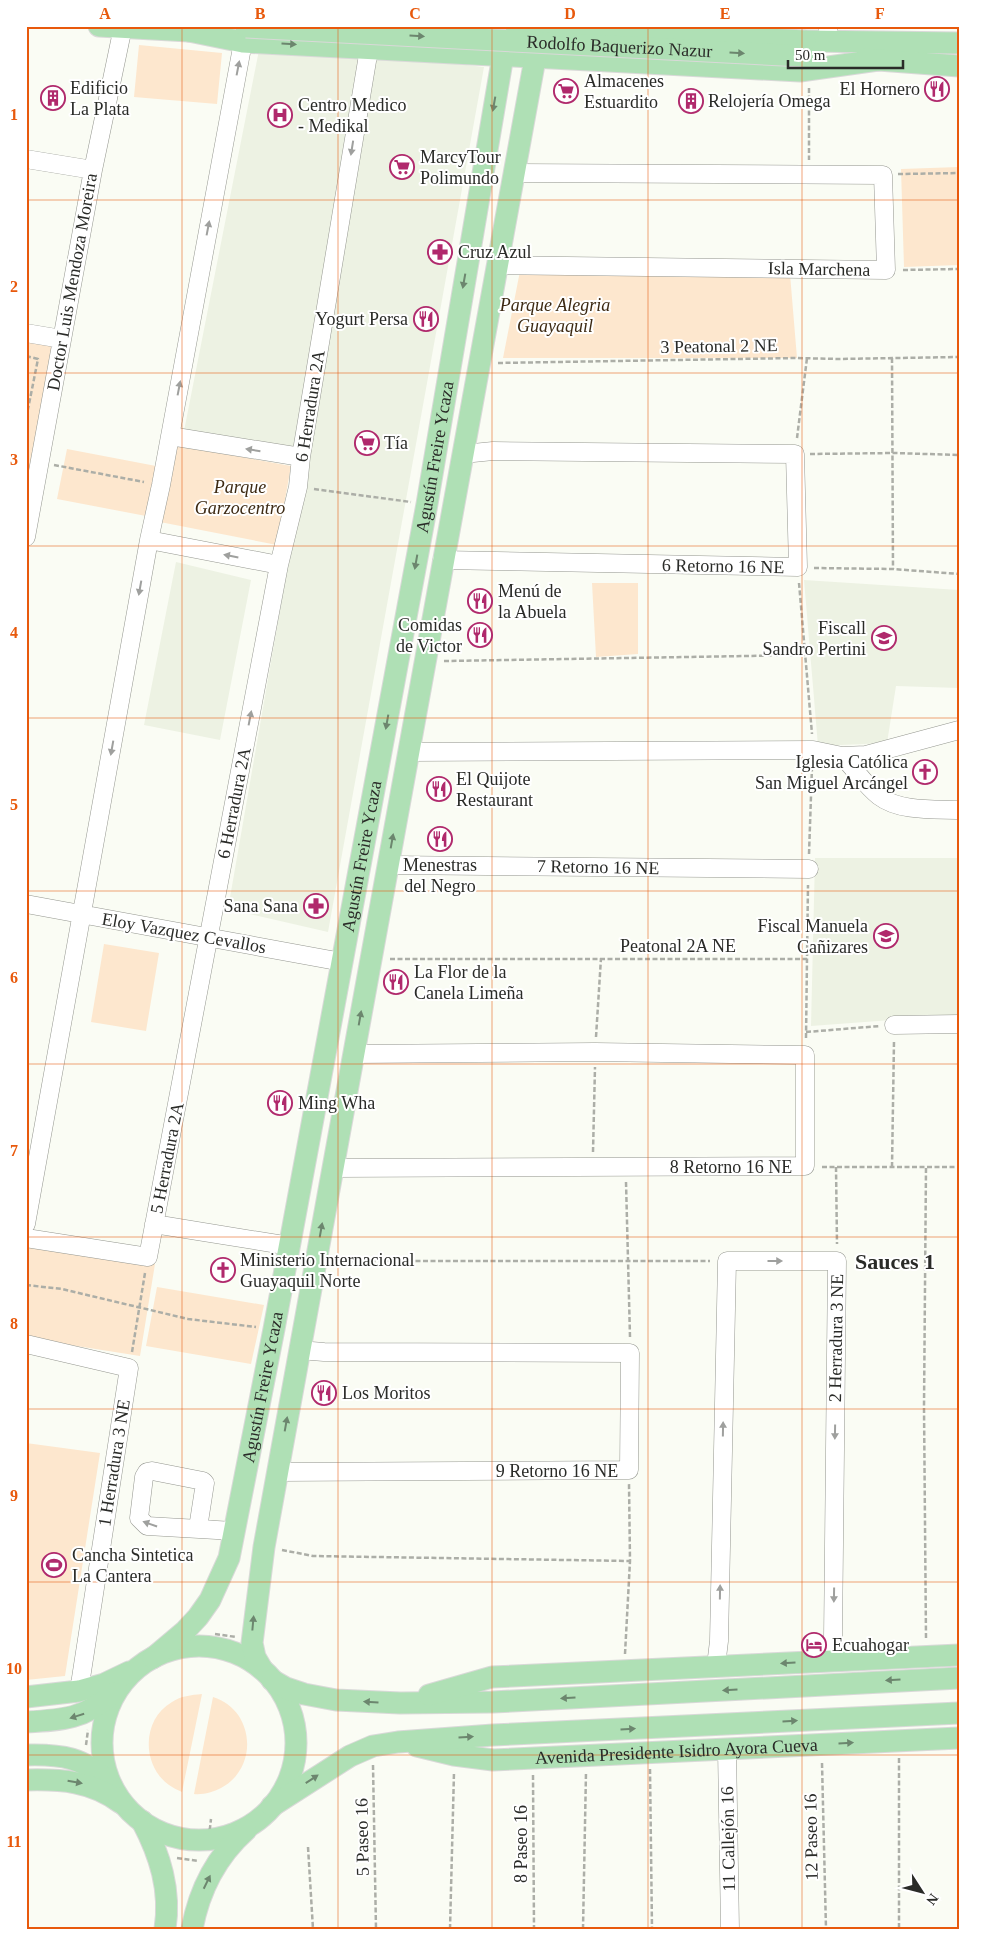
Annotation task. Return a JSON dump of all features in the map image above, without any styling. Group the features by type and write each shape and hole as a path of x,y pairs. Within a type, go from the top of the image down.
{"main road":[{"name":"Rodolfo Baquerizo Nazur","path":"99,26 245,35 814,41"},
{"path":"453,53 466,46 470,41 474,26"},
{"name":"Agustín Freire Ycaza","path":"146,1662 185,1631 210,1600 229,1558 290,1246 427,504 508,26"},
{"name":"Rodolfo Baquerizo Nazur","path":"516,26 814,41 959,66"},
{"name":"Agustín Freire Ycaza","path":"267,1675 255,1657 252,1643 264,1546 409,752 442,560 541,26"},
{"path":"576,26 573,40 574,48 578,53 591,60"},
{"path":"245,35 369,49 800,71 814,41 878,51"},
{"name":"Rodolfo Baquerizo Nazur","path":"878,51 959,43"},
{"path":"26,1697 79,1692 104,1684 146,1662 177,1650 201,1646 234,1652 286,1688 304,1694 336,1700 400,1703 532,1700 928,1678 959,1678"},
{"path":"400,1703 492,1677 959,1654"},
{"path":"926,1656 928,1678"},
{"path":"26,1722 66,1719 89,1711 118,1690 146,1662"},
{"path":"192,1929 202,1893 212,1873 236,1839 266,1812 289,1777 296,1745 290,1710 283,1695 267,1675"},
{"path":"112,1786 104,1763 102,1734 109,1705 118,1690"},
{"name":"Avenida Presidente Isidro Ayora Cueva","path":"266,1812 326,1770 372,1746 398,1742 493,1735 959,1712"},
{"name":"Avenida Presidente Isidro Ayora Cueva","path":"398,1742 454,1755 493,1760 959,1738"},
{"path":"26,1755 41,1754 85,1763 98,1771 136,1816 151,1838 163,1873 167,1892 168,1913 165,1929"},
{"path":"26,1780 73,1781 90,1786 110,1796 159,1832 188,1840 204,1840 234,1833 266,1812"}],"street":[{"name":"Doctor Luis Mendoza Moreira","path":"27,528 93,170 122,27"},
{"path":"26,1224 149,540 245,35"},
{"name":"6 Herradura 2A","path":"209,938 279,565 298,487 301,457 369,49"},
{"path":"26,159 93,170"},
{"path":"514,173 883,175"},
{"name":"Isla Marchena","path":"498,264 886,270 883,175"},
{"path":"26,333 62,339"},
{"path":"170,436 301,457"},
{"path":"463,454 493,451 795,454"},
{"name":"6 Retorno 16 NE","path":"442,560 798,567 795,454"},
{"path":"149,540 279,565"},
{"path":"409,752 813,750 842,756 866,755 959,730"},
{"path":"842,756 879,796 890,802 900,806 959,810"},
{"name":"7 Retorno 16 NE","path":"388,865 809,869"},
{"name":"Eloy Vazquez Cevallos","path":"26,904 342,962"},
{"name":"5 Herradura 2A","path":"148,1256 209,938"},
{"path":"894,1025 959,1024"},
{"path":"353,1054 595,1052 805,1055"},
{"name":"8 Retorno 16 NE","path":"333,1168 805,1166 805,1055"},
{"path":"154,1224 290,1246"},
{"path":"26,1238 148,1256"},
{"path":"716,1666 719,1641 727,1261"},
{"name":"2 Herradura 3 NE","path":"727,1261 837,1261 833,1639 835,1660"},
{"path":"26,1344 129,1368"},
{"path":"299,1350 324,1352 630,1353"},
{"name":"9 Retorno 16 NE","path":"277,1472 629,1470 630,1353"},
{"name":"1 Herradura 3 NE","path":"79,1692 129,1368"},
{"path":"198,1528 234,1531"},
{"name":"11 Callejón 16","path":"726,1749 730,1929"}],"path":[{"path":"809,174 814,41"},
{"path":"883,175 959,173"},
{"path":"886,270 959,269"},
{"path":"26,356 38,359 26,419"},
{"name":"3 Peatonal 2 NE","path":"480,363 959,357"},
{"path":"807,358 795,454 894,453 959,455"},
{"path":"892,358 894,453 893,569"},
{"path":"40,462 160,485"},
{"path":"298,487 427,504"},
{"path":"805,1055 813,750 798,567 893,569 959,574"},
{"path":"425,661 805,655"},
{"name":"Peatonal 2A NE","path":"371,960 807,959"},
{"path":"806,1032 894,1025 892,1167"},
{"path":"805,1166 959,1167"},
{"path":"836,1167 837,1261"},
{"path":"926,1167 924,1398 926,1656"},
{"path":"626,1168 630,1353"},
{"path":"129,1368 148,1256"},
{"path":"316,1261 727,1261"},
{"path":"26,1285 62,1289 140,1306 188,1319 274,1329"},
{"path":"625,1670 630,1561 629,1470"},
{"path":"264,1546 313,1556 630,1561"},
{"path":"215,1634 239,1637"},
{"path":"85,1763 89,1711"},
{"path":"899,1741 899,1929"},
{"name":"12 Paseo 16","path":"821,1744 826,1929"},
{"name":"5 Paseo 16","path":"372,1746 376,1929"},
{"path":"650,1753 652,1929"},
{"path":"450,1929 454,1755"},
{"path":"583,1929 587,1756"},
{"name":"8 Paseo 16","path":"533,1758 534,1929"},
{"path":"308,1847 313,1929"},
{"path":"172,1857 205,1862"}],"shaded area":[{"path":"259,50 385,56 484,67 328,932 228,909 307,455 184,431"},
{"path":"176,562 251,580 220,740 144,725"},
{"name":"Fiscall Sandro Pertini","path":"804,580 959,590 959,688 896,686 887,743 818,746"},
{"name":"Fiscal Manuela Cañizares","path":"815,858 959,858 959,1015 811,1026"}],"green space":[{"path":"139,45 222,53 217,104 134,97"},
{"path":"959,167 959,265 904,267 901,169"},
{"name":"Parque Alegria Guayaquil","path":"520,271 790,274 797,358 503,358"},
{"path":"26,340 58,346 26,514"},
{"name":"Parque Garzocentro","path":"176,445 291,466 277,545 160,522"},
{"path":"67,449 156,466 146,516 57,499"},
{"path":"592,583 638,583 638,654 596,657"},
{"path":"104,944 159,953 146,1031 91,1022"},
{"path":"26,1242 155,1264 140,1356 26,1338"},
{"path":"157,1287 264,1305 251,1364 146,1346"},
{"name":"Cancha Sintetica La Cantera","path":"26,1443 100,1453 65,1676 26,1680"},
{"path":"202,1694 182,1792 169,1785 153,1766 149,1742 150,1730 162,1710 172,1702 190,1695"},
{"path":"213,1697 227,1704 237,1714 244,1726 247,1740 246,1754 242,1767 233,1779 215,1791 194,1794"}],"place":[{"name":"El Hornero","path":"937,89"},
{"name":"Almacenes Estuardito","path":"566,91"},
{"name":"Edificio La Plata","path":"53,98"},
{"name":"Relojería Omega","path":"691,101"},
{"name":"Centro Medico - Medikal","path":"280,115"},
{"name":"MarcyTour Polimundo","path":"402,167"},
{"name":"Cruz Azul","path":"440,252"},
{"name":"Yogurt Persa","path":"426,319"},
{"name":"Tía","path":"367,443"},
{"name":"Menú de la Abuela","path":"480,601"},
{"name":"Comidas de Victor","path":"480,635"},
{"name":"Fiscall Sandro Pertini","path":"884,638"},
{"name":"Iglesia Católica San Miguel Arcángel","path":"925,772"},
{"name":"El Quijote Restaurant","path":"439,789"},
{"name":"Menestras del Negro","path":"440,839"},
{"name":"Sana Sana","path":"316,906"},
{"name":"Fiscal Manuela Cañizares","path":"886,936"},
{"name":"La Flor de la Canela Limeña","path":"396,982"},
{"name":"Ming Wha","path":"280,1103"},
{"name":"Ministerio Internacional Guayaquil Norte","path":"223,1270"},
{"name":"Los Moritos","path":"324,1393"},
{"name":"Cancha Sintetica La Cantera","path":"54,1565"},
{"name":"Ecuahogar","path":"814,1645"}],"district":[{"name":"Sauces 1","path":"895,1261"}]}
